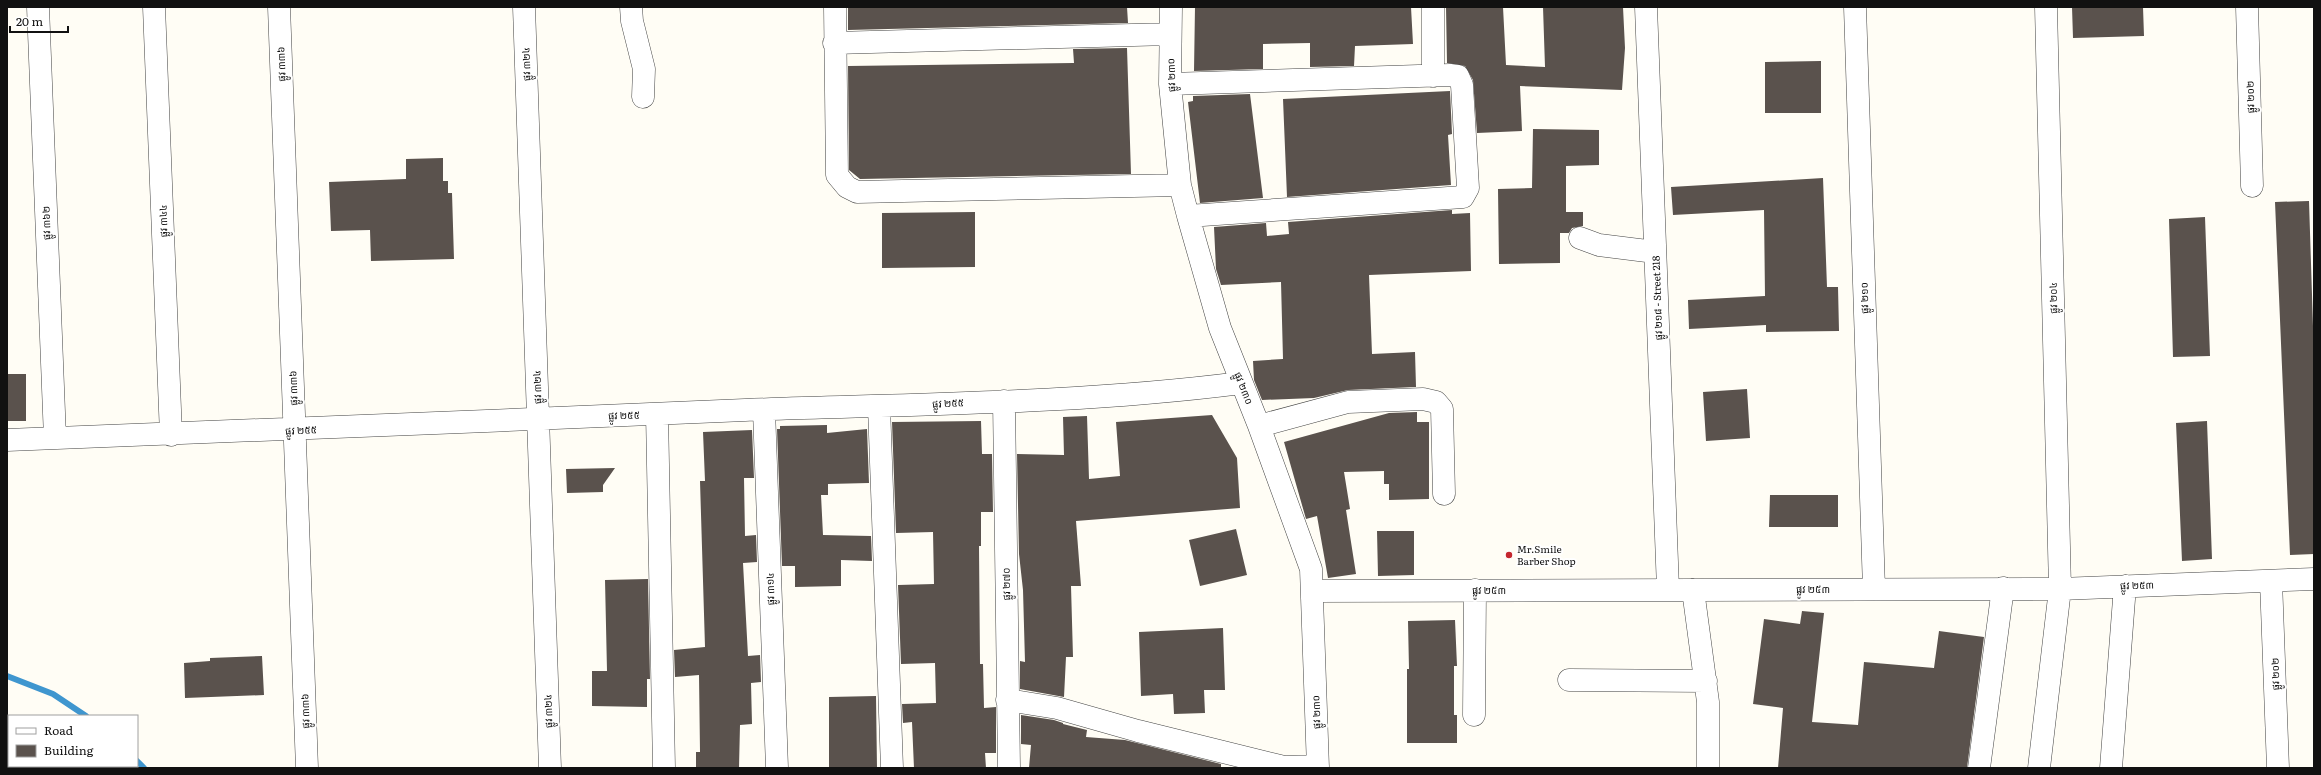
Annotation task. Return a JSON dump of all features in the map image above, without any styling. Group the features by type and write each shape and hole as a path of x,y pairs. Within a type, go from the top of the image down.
{"street":[{"name":"ផ្លូវ ៣៦២","path":"38,7 55,438"},
{"name":"ផ្លូវ ៣៤៤","path":"154,7 172,435"},
{"name":"ផ្លូវ ៣៣៦","path":"279,7 307,768"},
{"name":"ផ្លូវ ៣២៤","path":"524,7 550,768"},
{"path":"631,7 632,21 644,69 643,97"},
{"path":"835,7 834,44 837,175 847,187 857,192 1180,185"},
{"name":"ផ្លូវ ២៣០","path":"1171,7 1170,84 1180,185 1207,286 1241,384 1259,426 1311,569 1318,767"},
{"path":"1433,76 1434,7"},
{"name":"ផ្លូវ ២១៨ - Street 218","path":"1646,7 1668,589"},
{"name":"ផ្លូវ ២១០","path":"1855,7 1874,589"},
{"name":"ផ្លូវ ២០៤","path":"2039,768 2060,588 2046,7"},
{"name":"ផ្លូវ ២០២","path":"2247,7 2252,186"},
{"path":"834,44 1170,34"},
{"path":"1170,84 1433,76 1458,76 1462,84 1468,188 1463,197 1188,216"},
{"path":"1580,238 1599,245 1655,252"},
{"name":"ផ្លូវ ២៥៥","path":"7,440 172,435 538,418 879,406 1172,392 1241,384"},
{"path":"1259,426 1348,402 1424,399 1436,402 1442,409 1444,494"},
{"name":"ផ្លូវ ២៧០","path":"1004,400 1009,768"},
{"path":"879,406 892,768"},
{"name":"ផ្លូវ ៣១៤","path":"764,410 777,768"},
{"path":"657,414 664,768"},
{"name":"ផ្លូវ ២៥៣","path":"1312,591 2060,588 2314,579"},
{"name":"ផ្លូវ ២០២","path":"2271,581 2278,768"},
{"path":"2111,768 2125,586"},
{"path":"1979,768 2003,588"},
{"path":"1474,715 1475,590"},
{"path":"1693,590 1708,702 1708,768"},
{"path":"1569,680 1706,681"},
{"path":"1007,700 1057,708 1138,731 1284,766 1318,767"}],"building":[{"path":"848,7 1127,7 1128,23 848,30"},
{"path":"1195,7 1411,7 1413,44 1355,46 1354,66 1310,67 1310,43 1263,44 1263,69 1194,71"},
{"path":"1446,7 1503,7 1506,65 1545,67 1543,7 1623,7 1625,48 1622,90 1520,86 1522,131 1477,133 1473,80 1465,66 1447,63"},
{"path":"2072,7 2143,7 2144,36 2073,38"},
{"path":"1127,48 1131,174 860,179 849,170 848,66 1074,63 1073,49"},
{"path":"1821,61 1821,113 1765,113 1765,62"},
{"path":"1450,91 1452,134 1448,135 1451,185 1287,197 1283,99"},
{"path":"1250,94 1263,198 1200,203 1188,102 1193,101 1193,96"},
{"path":"1533,129 1599,130 1599,165 1566,166 1566,212 1583,212 1583,226 1572,228 1569,233 1560,233 1560,263 1499,264 1498,189 1532,188"},
{"path":"443,158 443,181 448,181 448,193 452,193 454,259 371,261 370,230 331,231 329,182 406,179 406,159"},
{"path":"1823,178 1827,287 1838,287 1839,331 1766,332 1766,325 1689,329 1688,300 1765,296 1764,210 1673,215 1671,187"},
{"path":"2309,201 2314,357 2314,554 2290,555 2275,202"},
{"path":"1452,210 1452,214 1470,213 1471,271 1369,275 1372,354 1415,352 1416,387 1348,390 1314,398 1262,400 1254,380 1253,361 1283,359 1281,282 1221,285 1216,269 1214,227 1266,223 1267,236 1289,234 1288,222"},
{"path":"975,212 975,267 882,268 882,213"},
{"path":"2205,217 2210,356 2173,357 2169,219"},
{"path":"7,374 26,374 26,421 7,421"},
{"path":"1747,389 1750,438 1706,441 1703,392"},
{"path":"1417,412 1417,422 1429,422 1429,499 1389,500 1389,484 1384,484 1384,471 1344,472 1350,509 1346,510 1356,574 1328,578 1317,516 1306,519 1284,442 1389,413"},
{"path":"1212,415 1237,458 1240,508 1076,521 1081,586 1071,586 1073,657 1066,657 1064,697 1020,689 1020,661 1025,662 1023,590 1019,554 1017,454 1064,455 1063,417 1087,416 1089,479 1120,476 1116,422"},
{"path":"981,421 982,454 992,454 993,512 981,512 981,546 979,546 980,664 983,664 984,708 996,707 996,753 985,753 986,768 914,768 912,722 903,723 902,704 936,703 935,663 901,664 898,585 934,584 933,532 896,533 892,422"},
{"path":"2207,421 2212,559 2182,561 2176,423"},
{"path":"827,425 827,433 867,429 869,483 828,484 828,495 821,495 823,535 871,536 872,561 841,560 841,586 795,587 795,566 782,566 777,429 780,429 780,426"},
{"path":"752,430 754,478 744,478 745,536 756,535 757,562 743,563 748,656 760,655 761,682 751,683 752,724 740,725 739,768 696,768 696,752 700,752 699,675 675,677 674,650 705,647 700,481 705,481 703,432"},
{"path":"615,468 603,485 603,492 567,493 566,469"},
{"path":"1770,495 1838,495 1838,527 1769,527"},
{"path":"1236,529 1247,575 1200,586 1189,540"},
{"path":"1377,531 1414,531 1414,575 1378,576"},
{"path":"648,579 650,679 647,679 647,707 592,706 592,671 607,671 605,580"},
{"path":"1802,611 1824,613 1812,722 1858,725 1864,662 1934,668 1939,631 1984,637 1967,768 1778,768 1783,708 1753,704 1764,619 1800,624"},
{"path":"1455,620 1457,666 1454,666 1454,715 1457,715 1457,743 1407,743 1407,669 1409,669 1408,621"},
{"path":"1223,628 1225,690 1204,690 1205,713 1174,714 1173,694 1141,696 1139,632"},
{"path":"262,656 264,695 185,698 184,663 210,661 210,658"},
{"path":"876,696 877,768 829,768 829,697"},
{"path":"1021,715 1054,720 1063,724 1087,730 1086,737 1125,740 1221,764 1221,768 1029,768 1031,745 1021,744"}],"waterway":[{"path":"7,676 53,694 84,715"},
{"path":"138,762 144,768"}],"place":[{"name":"Mr.Smile Barber Shop","path":"1509,555"}]}
